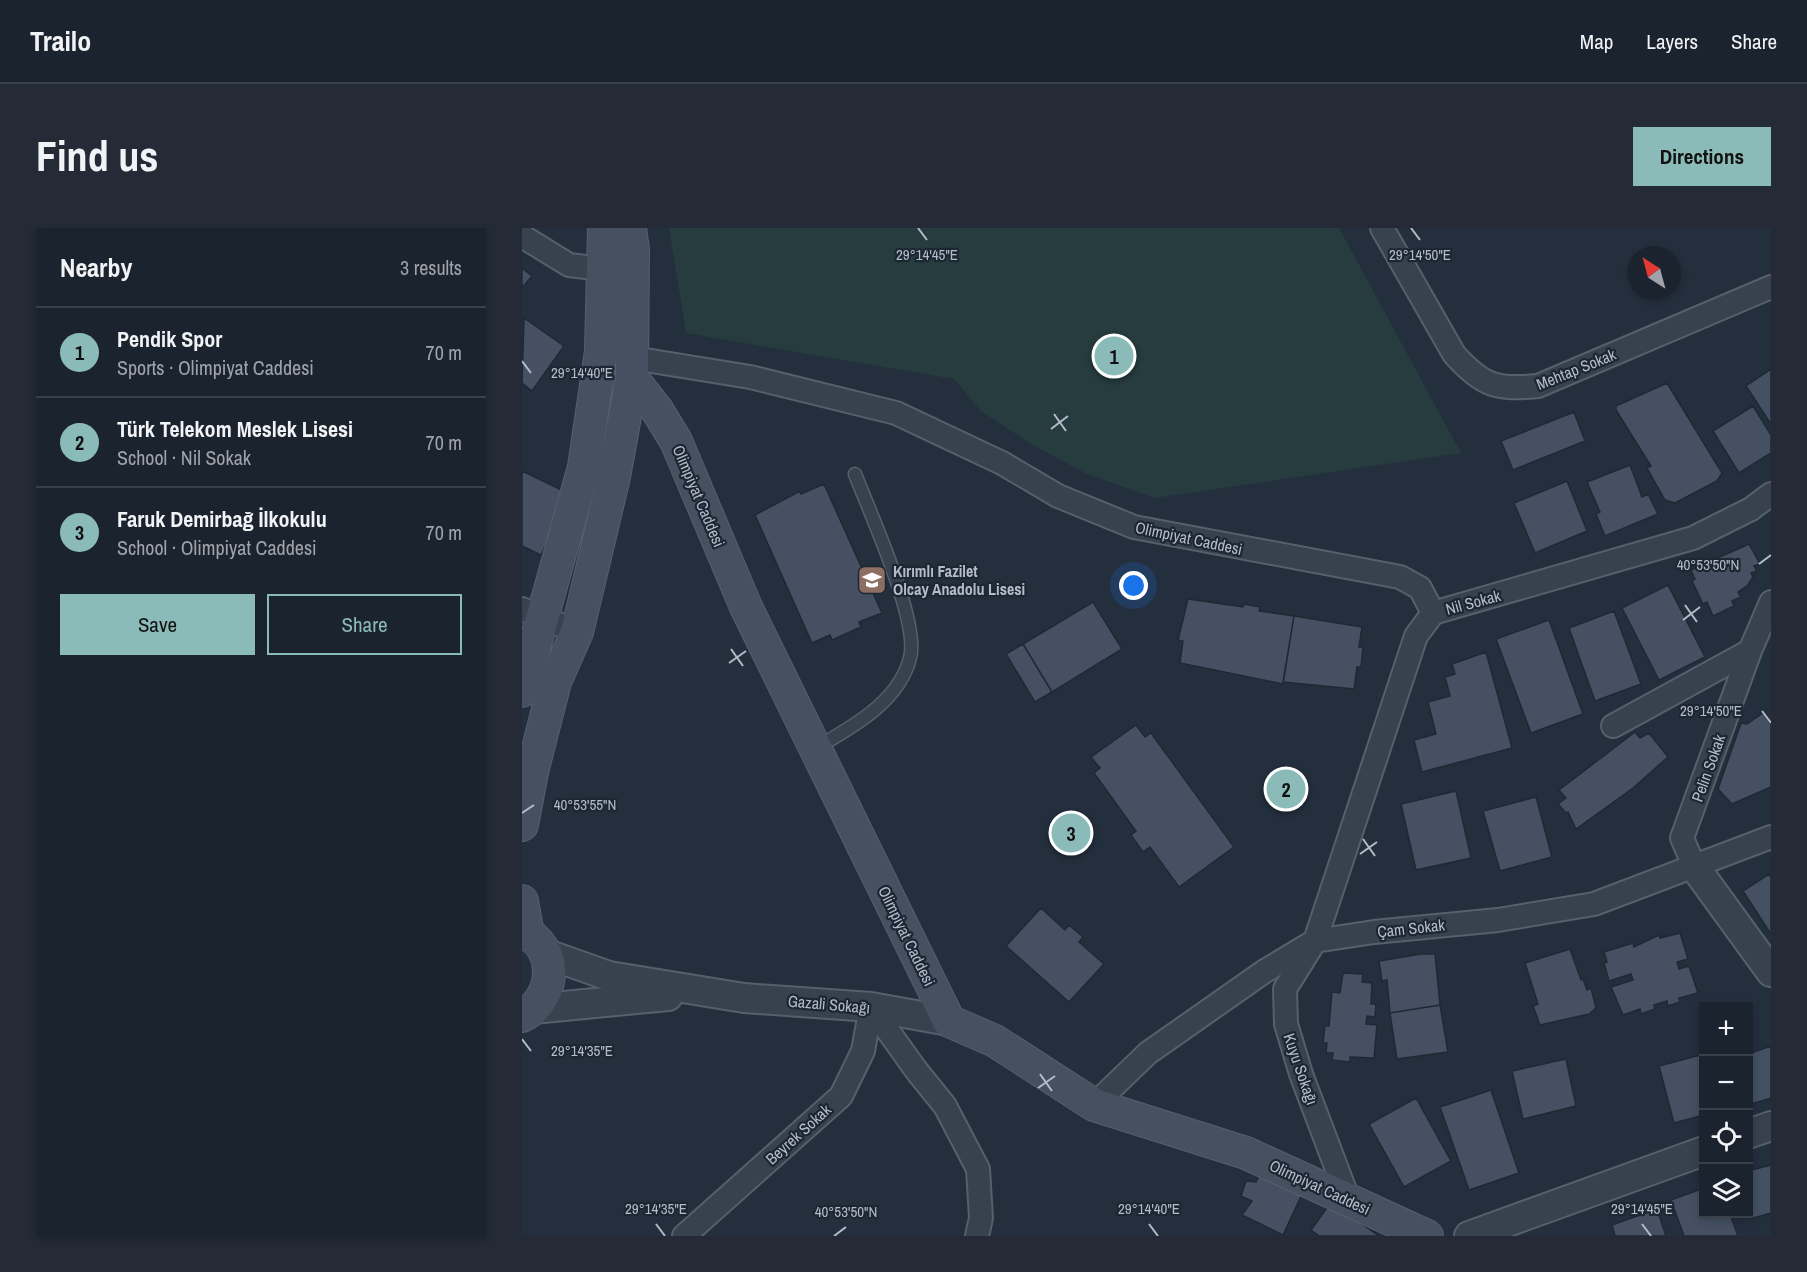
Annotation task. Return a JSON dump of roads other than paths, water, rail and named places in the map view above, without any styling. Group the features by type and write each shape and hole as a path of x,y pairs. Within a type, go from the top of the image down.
{"main road":[{"path":"522,692 531,614 584,467 601,351 604,228"},
{"path":"522,825 525,788 555,682 577,632 614,477 633,368 633,250 630,228"},
{"name":"Olimpiyat Caddesi","path":"633,368 676,441 746,607 948,1021 995,1041 1094,1105 1246,1154 1427,1236"},
{"path":"522,901 531,939 550,974 547,990 528,1012"}],"street":[{"name":"Mehtap Sokak","path":"1382,228 1454,354 1470,372 1486,382 1509,389 1538,386 1771,287"},
{"path":"522,236 569,265 603,269"},
{"name":"Olimpiyat Caddesi","path":"633,368 750,377 896,413 1002,463 1058,496 1134,527 1400,578 1420,588 1432,613"},
{"name":"Nil Sokak","path":"1315,941 1416,636 1432,613 1693,538 1751,509 1771,494"},
{"name":"Pelin Sokak","path":"1694,866 1682,838 1750,651 1771,602"},
{"path":"531,614 577,632"},
{"path":"1613,726 1750,651"},
{"name":"Çam Sokak","path":"1094,1105 1148,1053 1265,971 1315,941 1374,932 1498,920 1594,904 1771,837"},
{"path":"1694,866 1771,972"},
{"path":"531,939 609,976 709,993"},
{"name":"Kuyu Sokağı","path":"1315,941 1285,989 1286,1024 1301,1074 1349,1201"},
{"path":"528,1012 709,993"},
{"name":"Gazali Sokağı","path":"709,993 872,1007 948,1021"},
{"path":"872,1007 916,1071 945,1106 978,1170 981,1218 977,1236"},
{"name":"Beyrek Sokak","path":"684,1236 841,1096 863,1051 872,1007"},
{"path":"1753,1133 1771,1126"},
{"path":"1469,1236 1699,1153"}],"lane":[{"path":"815,749 865,717 882,703 898,683 910,657 910,626 855,474"}],"place":[{"name":"Pendik Spor","path":"1114,356"},
{"name":"Kırımlı Fazilet Olcay Anadolu Lisesi","path":"872,580"},
{"name":"Türk Telekom Meslek Lisesi","path":"1286,789"},
{"name":"Faruk Demirbağ İlkokulu","path":"1071,833"}]}
